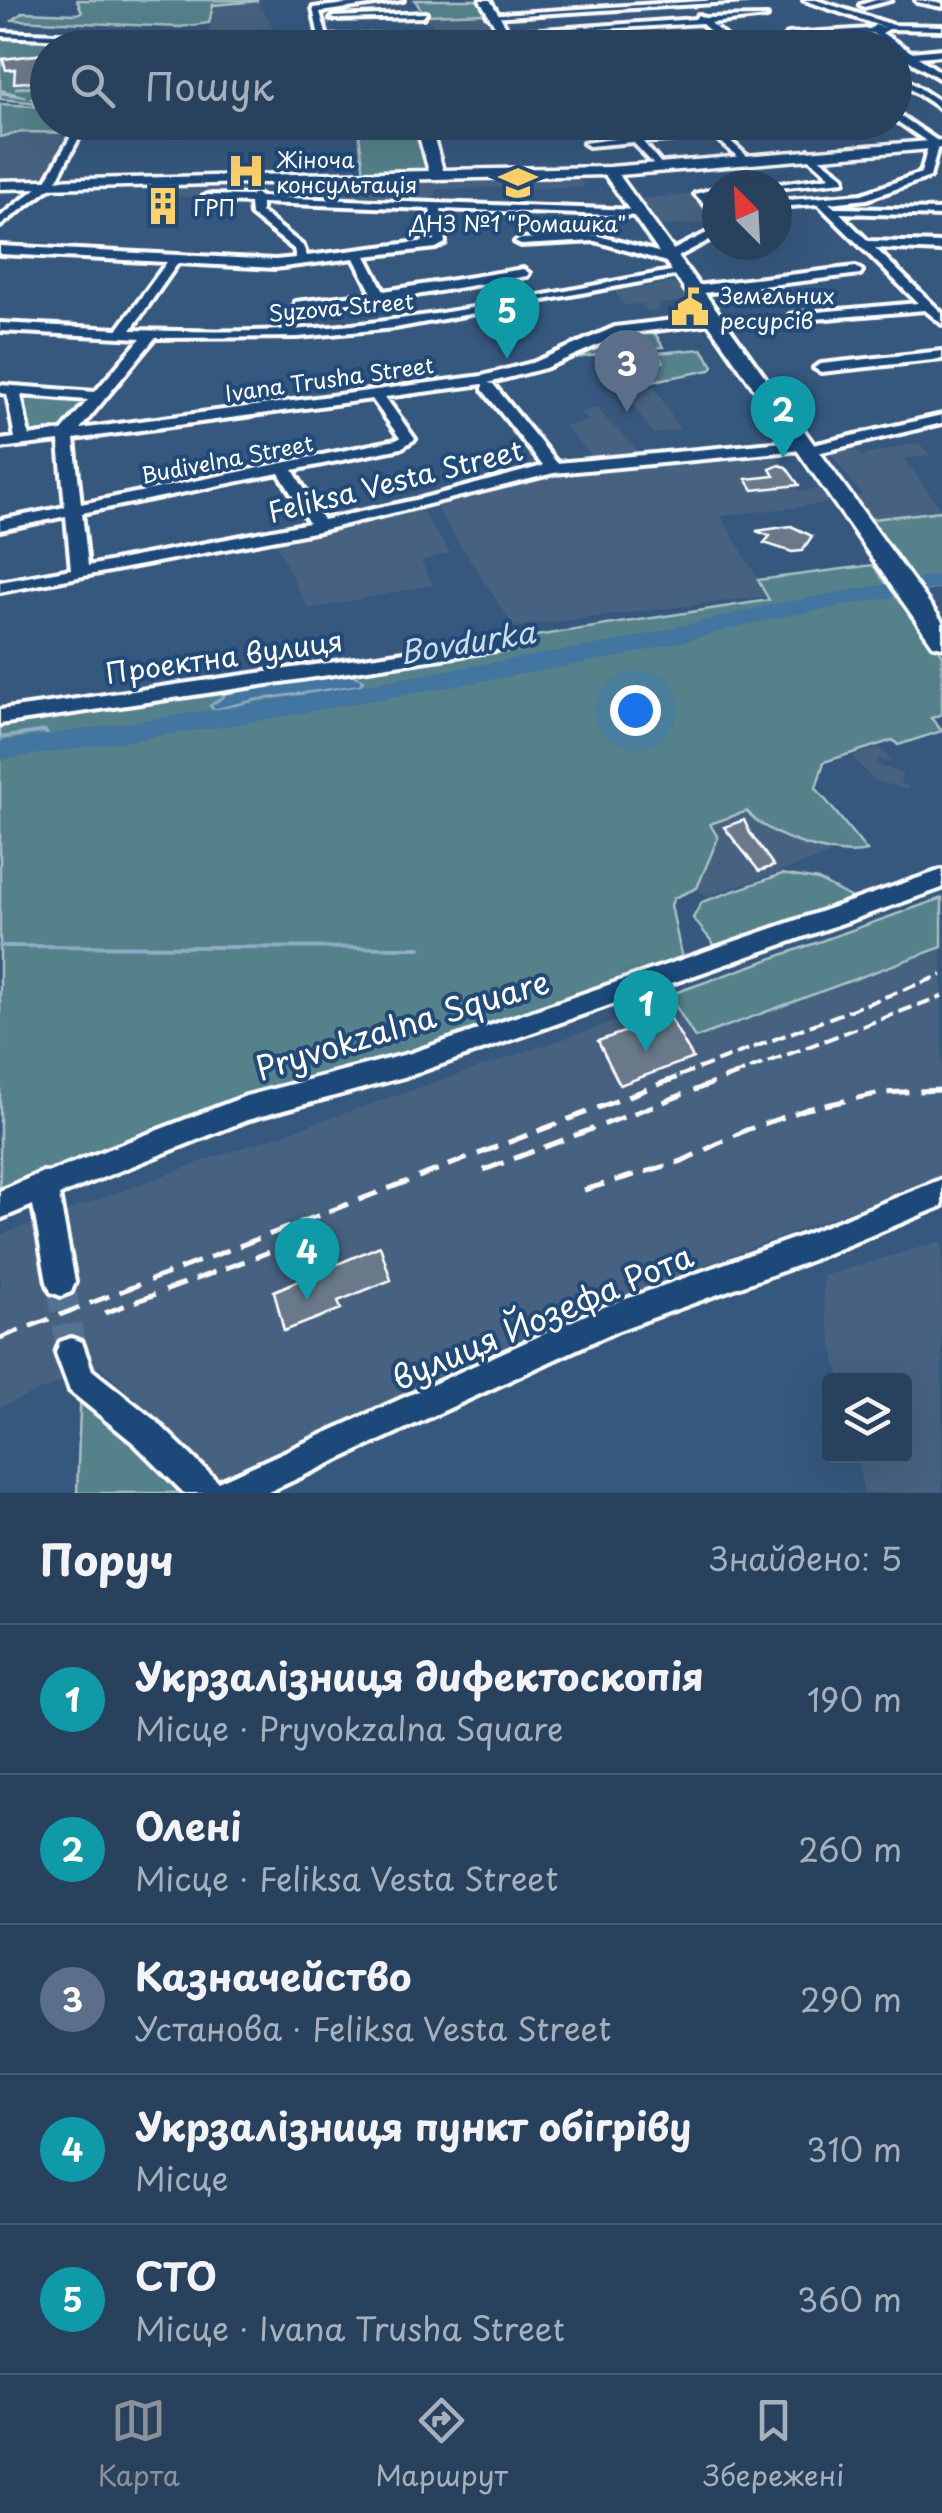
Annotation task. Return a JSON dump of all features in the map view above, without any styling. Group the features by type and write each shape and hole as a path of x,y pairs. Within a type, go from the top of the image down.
{"main road":[{"path":"484,0 502,30"},
{"path":"427,140 437,175"},
{"path":"0,184 609,171 939,142"},
{"path":"609,171 942,639"}],"street":[{"path":"338,0 348,5"},
{"path":"321,30 316,10 399,0"},
{"path":"808,0 879,30"},
{"path":"864,6 887,0"},
{"path":"920,0 942,5"},
{"path":"491,15 742,1 776,30"},
{"path":"414,2 434,30"},
{"path":"680,2 714,30"},
{"path":"368,3 380,30"},
{"path":"639,7 657,24"},
{"path":"590,10 610,30"},
{"path":"318,20 423,15"},
{"path":"556,30 763,18"},
{"path":"854,30 942,28"},
{"path":"0,34 30,36"},
{"path":"912,54 942,52"},
{"path":"912,55 942,77"},
{"path":"912,87 942,111"},
{"path":"912,94 942,91"},
{"path":"912,115 942,111"},
{"path":"827,205 876,194 928,172 939,142 912,126"},
{"path":"0,223 50,184 72,140"},
{"path":"590,143 636,140 658,166"},
{"path":"724,140 744,159"},
{"path":"809,153 840,179 876,194"},
{"path":"928,172 942,177"},
{"path":"792,184 840,179"},
{"path":"894,188 941,213"},
{"path":"207,198 256,196 639,213"},
{"path":"256,196 255,213 299,248 302,259"},
{"path":"792,204 941,213"},
{"path":"0,250 275,264 441,241 434,205"},
{"path":"827,205 942,320"},
{"path":"521,242 595,238 675,263"},
{"name":"Syzova Street","path":"0,327 121,334 329,330 437,316 675,263 702,241"},
{"path":"868,244 942,247"},
{"path":"359,254 380,296"},
{"path":"121,334 175,260"},
{"path":"695,290 856,271"},
{"path":"298,305 523,273"},
{"path":"795,318 942,298"},
{"name":"Ivana Trusha Street","path":"0,444 516,374 620,330 715,318"},
{"path":"80,573 66,436 151,334"},
{"path":"821,368 942,355"},
{"path":"488,387 553,468"},
{"path":"23,441 6,389 101,396"},
{"name":"Budivelna Street","path":"0,524 391,448 408,439 376,395"},
{"name":"Feliksa Vesta Street","path":"0,587 319,526 553,468 807,448 942,419"},
{"path":"284,470 319,526"},
{"name":"Проектна вулиця","path":"0,716 516,642"},
{"name":"Pryvokzalna Square","path":"0,1204 194,1126 322,1084 412,1064 942,878"},
{"path":"43,1185 61,1282"},
{"name":"вулиця Йозефа Рота","path":"230,1493 612,1318 804,1248 942,1192"},
{"path":"71,1353 81,1380 146,1433 207,1493"}],"shaded area":[{"path":"257,1 274,28 209,30 213,5"},
{"path":"487,13 497,30 436,30 424,15"},
{"path":"30,132 30,140 68,140 47,178 0,179 0,137"},
{"path":"579,173 583,187 437,189 432,202 339,199 340,179 448,180 449,176"},
{"path":"244,183 242,193 163,197 167,185"},
{"path":"700,194 702,223 660,226 640,199"},
{"path":"678,285 690,301 657,304 660,310 647,311 643,304 624,305 615,291"},
{"path":"654,386 679,429 654,434 623,392"},
{"path":"596,408 641,453 592,457 565,426 588,421 580,412"},
{"path":"918,443 930,455 904,459 942,510 873,519 856,496 862,495 828,450 852,445 861,456"},
{"path":"774,450 799,491 819,489 829,503 721,516 768,596 514,627 433,503 555,471"},
{"path":"421,510 450,553 421,561 433,585 308,609 275,542"},
{"path":"351,674 363,680 360,685 214,710 210,706 224,696 224,691"},
{"path":"880,748 893,763 879,759 877,765 902,773 900,783 909,786 908,790 873,780 852,756"},
{"path":"788,797 832,854 704,897 665,836"},
{"path":"942,898 942,1176 605,1303 219,1480 100,1366 0,1407 0,1235 209,1159 672,1002 669,995"},
{"path":"942,1241 942,1493 864,1493 858,1463 912,1463 912,1373 839,1373 823,1300 823,1276"}],"green space":[{"path":"77,0 257,1 213,5 209,23 180,27 13,20 23,12 77,14 82,12"},
{"path":"415,0 481,0 487,13 424,15"},
{"path":"0,35 30,36 30,56 0,59"},
{"path":"30,59 7,70 30,67 30,87 15,88 30,88 30,102 0,99 0,93 26,97 0,90 0,65 13,62 0,62"},
{"path":"0,104 30,106 30,132 0,137"},
{"path":"360,140 421,140 430,172 364,173"},
{"path":"652,328 663,347 574,358 625,333"},
{"path":"702,349 713,366 710,370 653,381 642,364 663,362 657,353"},
{"path":"16,391 97,398 63,435 26,439"},
{"path":"942,511 942,587 916,592 864,520"},
{"path":"873,565 887,585 896,584 942,654 942,714 931,718 942,731 898,745 893,740 824,762 816,788 867,851 838,852 802,844 770,829 747,811 710,824 718,838 697,888 674,898 671,905 683,964 0,1196 0,719 769,600 758,580"},
{"path":"782,874 818,880 857,901 717,948 693,918 702,902"},
{"path":"942,898 942,947 695,1038 669,995"},
{"path":"81,1380 207,1493 77,1493"}],"building":[{"path":"30,56 30,82 14,83 15,69 6,70 3,59"},
{"path":"786,467 799,485 753,490 746,479 774,476 770,469"},
{"path":"791,526 812,536 802,551 792,552 764,543 770,536 756,531"},
{"path":"744,820 774,866 759,871 724,827"},
{"path":"669,1016 693,1058 620,1085 598,1041"},
{"path":"380,1246 391,1280 338,1301 341,1309 284,1331 274,1291"}],"waterway":[{"name":"Bovdurka","path":"0,751 238,715 624,648 770,612 942,581"},
{"path":"0,738 45,731 50,742"},
{"path":"0,946 420,948"}],"tunnel":[{"path":"61,1282 71,1353"}],"railway":[{"path":"679,1076 942,975"},
{"path":"731,1076 942,996"},
{"path":"0,1338 686,1074"},
{"path":"484,1170 737,1074"},
{"path":"584,1190 682,1161 746,1130 807,1109 881,1093 942,1090"},
{"path":"105,1313 269,1252"}],"place":[{"name":"Жіноча консультація","path":"246,171"},
{"name":"ДНЗ №1 \"Ромашка\"","path":"518,183"},
{"name":"ГРП","path":"163,206"},
{"name":"Земельних ресурсів","path":"690,307"},
{"name":"СТО","path":"507,359"},
{"name":"Казначейство","path":"627,412"},
{"name":"Олені","path":"783,458"},
{"name":"Укрзалізниця дифектоскопія","path":"646,1052"},
{"name":"Укрзалізниця пункт обігріву","path":"307,1300"}]}
